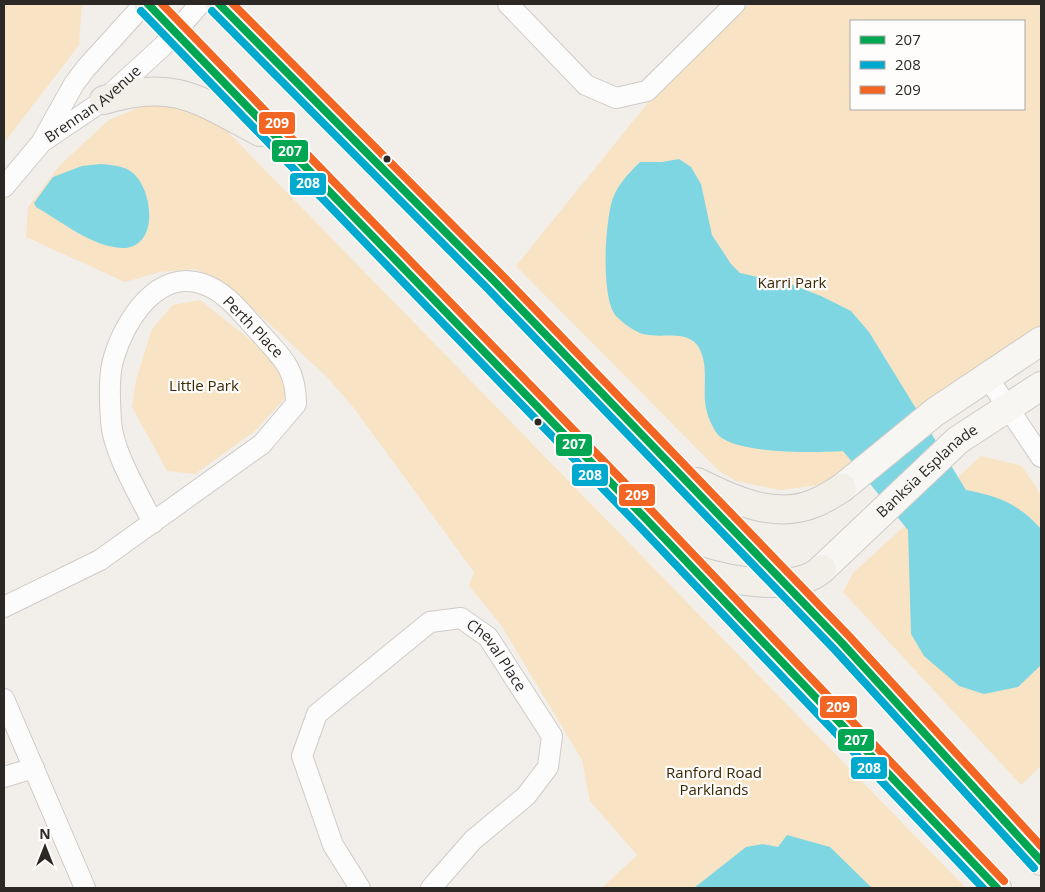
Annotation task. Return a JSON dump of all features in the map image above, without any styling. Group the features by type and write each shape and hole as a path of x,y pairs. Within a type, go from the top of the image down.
{"main road":[{"path":"148,4 694,569 997,888"},
{"path":"219,4 494,281 678,472 829,630 1041,861"},
{"path":"104,100 118,96 170,90 210,104 284,145"},
{"path":"678,472 737,502 782,510 814,504 842,488"},
{"path":"694,569 726,579 758,583 783,582 803,578 821,571"},
{"path":"821,571 815,587 818,608 829,630"}],"street":[{"name":"Brennan Avenue","path":"41,142 74,84 144,4"},
{"name":"Brennan Avenue","path":"41,142 104,100 163,46 175,30 200,4"},
{"path":"508,4 586,85 616,98 647,91 735,4"},
{"path":"4,187 41,142"},
{"name":"Perth Place","path":"4,607 100,560 153,523 262,444 296,404 296,384 284,360 228,298 203,284 183,280 163,286 146,298 125,328 113,358 111,423 118,448 153,523"},
{"path":"842,488 935,412 1041,341"},
{"path":"988,378 1041,457"},
{"name":"Banksia Esplanade","path":"821,571 870,521 958,440 1041,386"},
{"name":"Cheval Place","path":"360,888 333,844 302,756 317,714 430,622 460,618 488,637 552,736 548,766 526,796 473,840 432,888"},
{"path":"4,699 86,888"},
{"path":"4,777 34,768"}],"green space":[{"path":"4,4 82,4 79,45 4,143"},
{"name":"Karri Park","path":"749,4 1041,4 1041,337 880,451 819,485 780,490 736,481 719,471 516,266 651,99"},
{"name":"Ranford Road Parklands","path":"147,104 186,105 224,128 966,888 602,888 637,855 590,801 582,760 501,625 469,586 474,572 353,407 326,376 224,282 195,269 160,272 125,282 26,237 28,207 61,164 109,120"},
{"name":"Little Park","path":"200,300 272,357 290,393 255,431 195,474 167,471 132,407 136,380 152,329 173,305"},
{"path":"981,456 1022,466 1041,495 1041,766 1021,785 843,592 853,573"}],"water":[{"path":"679,159 691,167 701,184 712,235 731,264 740,273 793,285 851,311 869,332 966,490 1007,502 1033,520 1041,529 1041,665 1018,687 984,694 959,686 924,656 911,634 908,530 843,451 779,451 729,442 719,436 708,415 705,405 704,363 699,348 694,342 688,338 643,334 629,327 617,317 608,295 606,278 606,241 613,198 621,183 640,162 662,162"},
{"path":"100,164 129,170 140,181 145,192 149,217 147,229 143,239 134,245 122,248 99,243 66,226 36,207 34,203 53,177 82,166"},
{"path":"787,835 830,847 872,888 694,888 746,847 763,844 778,847"}],"transit line":[{"name":"207","path":"148,4 645,518 997,888"},
{"name":"209","path":"162,4 652,511 1004,881"},
{"name":"207","path":"219,4 494,281 842,643 1041,861"},
{"name":"209","path":"233,4 501,274 849,636 1041,846"},
{"name":"208","path":"141,11 638,525 983,888"},
{"name":"208","path":"212,11 487,288 835,650 1034,868"}]}
